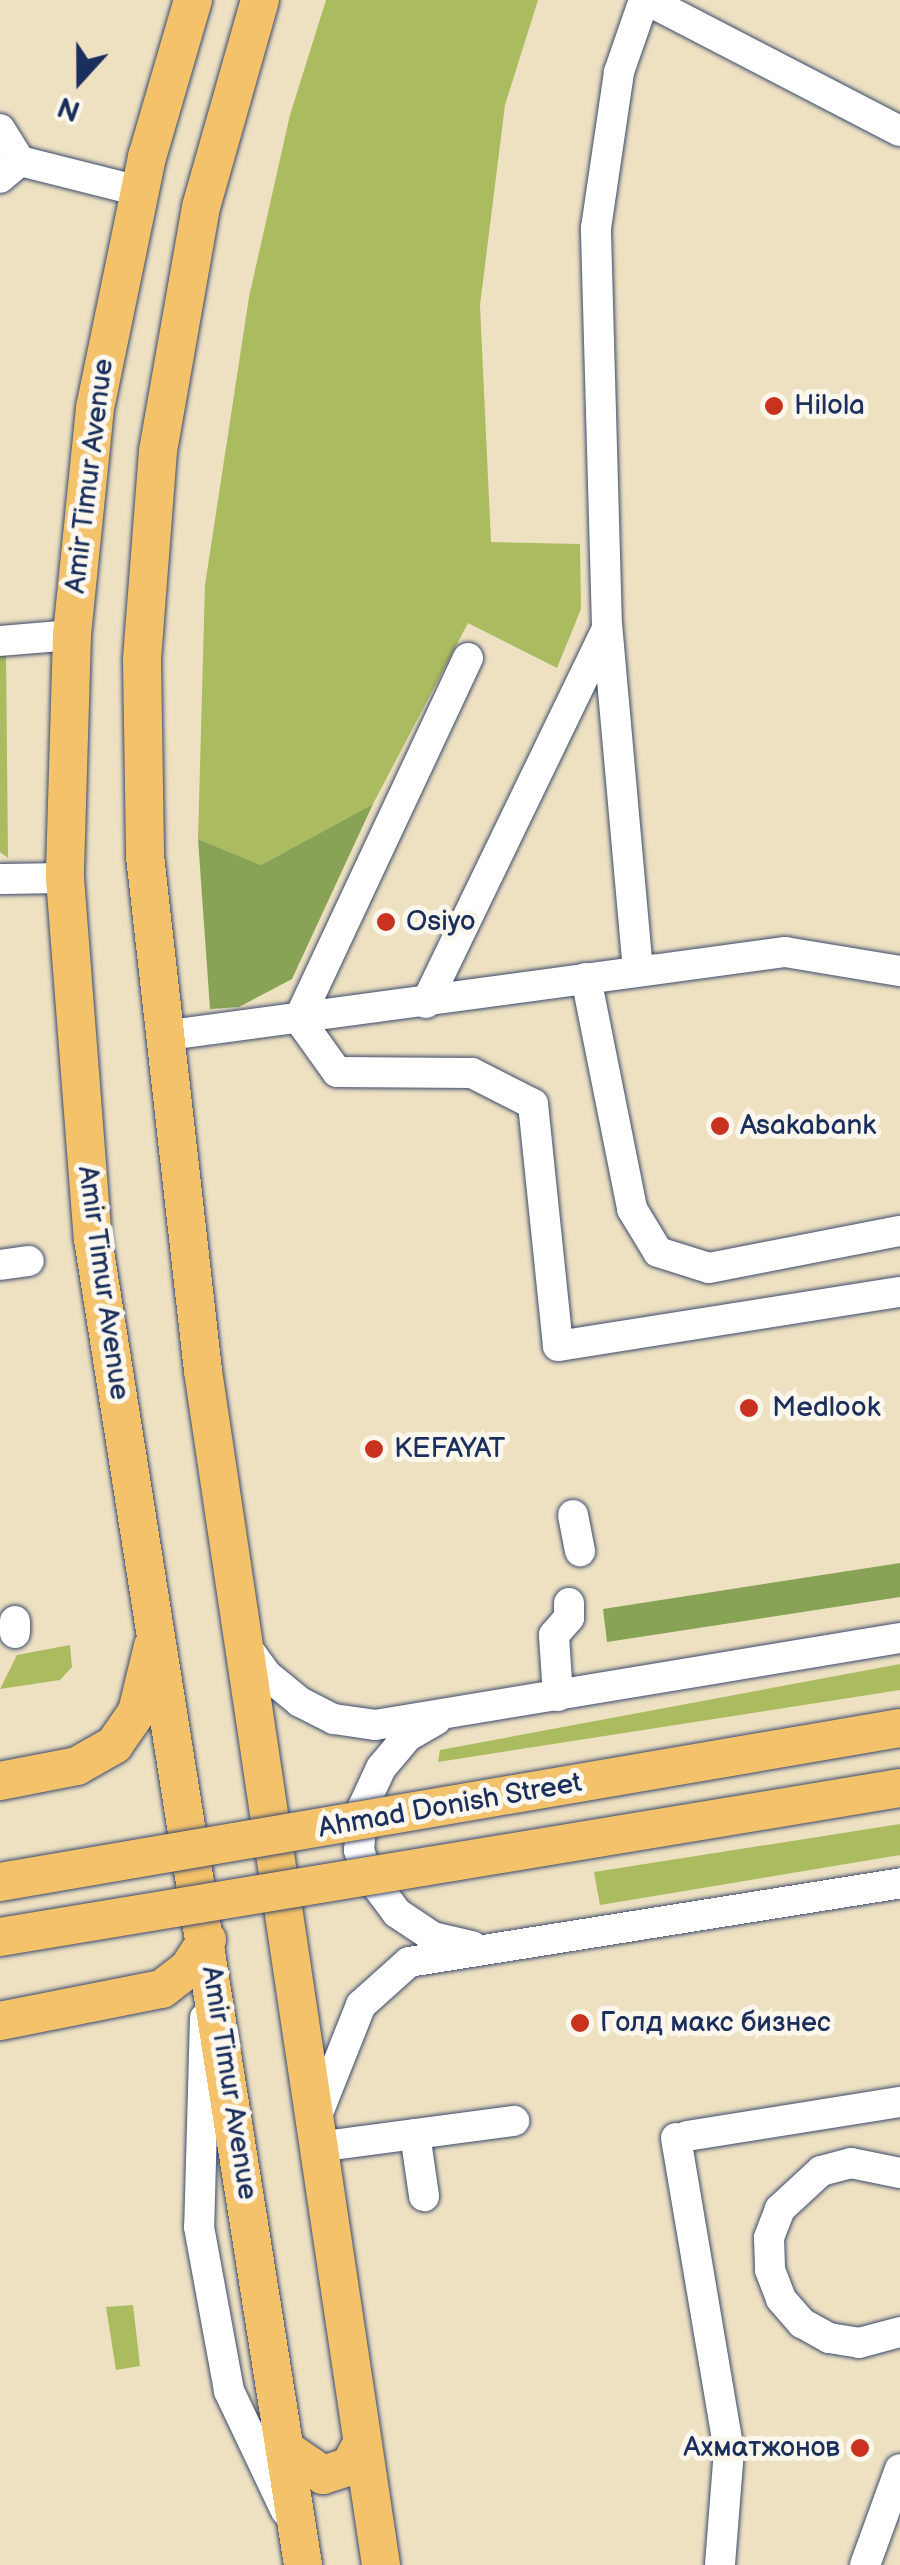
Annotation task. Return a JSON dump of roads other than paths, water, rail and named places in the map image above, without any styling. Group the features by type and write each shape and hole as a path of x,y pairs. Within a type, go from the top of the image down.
{"main road":[{"name":"Amir Timur Avenue","path":"193,0 138,191 95,408 72,635 66,878 93,1238 158,1619 301,2551"},
{"path":"260,0 200,207 158,451 141,759 162,1036 244,1642 380,2565"},
{"path":"0,1781 90,1762 124,1735 142,1700 158,1619"},
{"name":"Ahmad Donish Street","path":"0,1882 900,1728"},
{"name":"Ahmad Donish Street","path":"0,1937 900,1788"},
{"path":"0,2021 151,1994 180,1977 207,1940"},
{"path":"285,2448 323,2475 350,2466 362,2443"}],"street":[{"path":"638,971 607,627 596,228 613,102 646,0 900,131"},
{"path":"0,130 10,170 138,191"},
{"path":"426,1003 607,627"},
{"path":"0,641 72,635"},
{"path":"299,1019 468,658"},
{"path":"6,877 66,878"},
{"path":"162,1036 784,952 900,971"},
{"path":"586,978 632,1209 658,1252 709,1268 900,1231"},
{"path":"299,1019 338,1072 472,1072 533,1104 558,1346 900,1292"},
{"path":"572,1515 580,1551"},
{"path":"558,1696 554,1635 569,1618 570,1603"},
{"path":"244,1642 283,1690 334,1719 374,1725 444,1717 900,1638"},
{"path":"444,1717 408,1737 381,1768 364,1807 359,1850 380,1893 415,1926 453,1944 496,1946"},
{"path":"514,2121 415,2134 316,2135 361,2005 382,1980 409,1962 900,1882"},
{"path":"207,1940 199,2228 229,2391 301,2551"},
{"path":"720,2565 729,2450 682,2137 900,2102"},
{"path":"415,2134 424,2196"},
{"path":"897,2339 844,2340 802,2322 775,2284 769,2238 780,2209 821,2171 851,2163 900,2174"},
{"path":"865,2565 900,2470"}],"place":[{"name":"Hilola","path":"774,406"},
{"name":"Osiyo","path":"386,922"},
{"name":"Asakabank","path":"720,1126"},
{"name":"Medlook","path":"749,1408"},
{"name":"KEFAYAT","path":"374,1449"},
{"name":"Голд макс бизнес","path":"580,2023"},
{"name":"Ахматжонов","path":"860,2448"}]}
